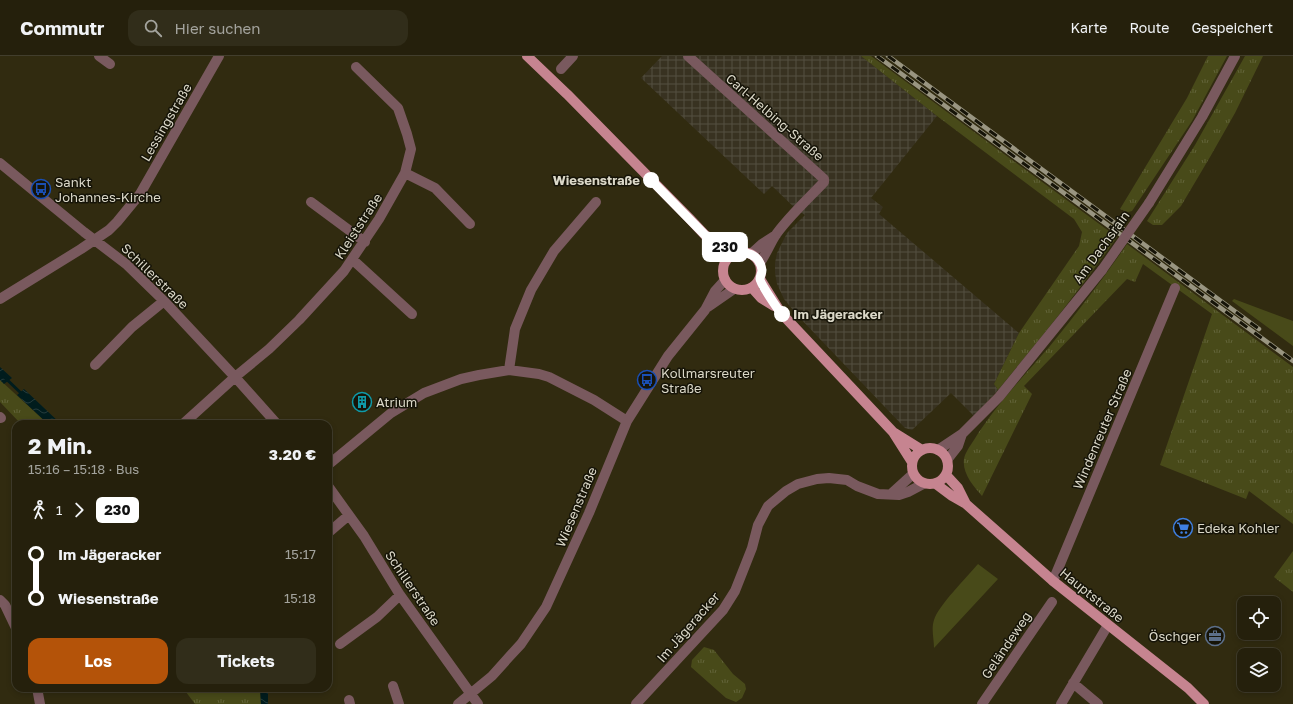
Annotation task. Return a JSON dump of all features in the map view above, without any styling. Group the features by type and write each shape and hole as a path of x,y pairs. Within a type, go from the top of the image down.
{"main road":[{"path":"527,56 567,94 705,235 716,252 730,258"},
{"path":"740,252 751,254 756,257 760,263 762,272 760,279 752,288 744,290 734,289 725,280 723,271 730,258 740,252"},
{"path":"760,279 776,307 893,432 912,462"},
{"path":"752,288 761,298 776,307"},
{"path":"893,432 922,450"},
{"path":"930,448 938,450 944,454 947,460 948,470 942,480 936,484 923,484 913,474 911,467 914,456 922,450 930,448"},
{"name":"Hauptstraße","path":"946,474 958,488 966,504"},
{"name":"Hauptstraße","path":"936,484 966,504 1053,581 1188,688 1204,704"}],"street":[{"path":"99,56 110,64"},
{"name":"Lessingstraße","path":"0,299 95,240 113,226 136,200 219,56"},
{"path":"561,69 573,56"},
{"name":"Carl-Helbing-Straße","path":"688,56 822,176 824,182 776,235"},
{"name":"Am Dachsrain","path":"938,450 962,434 999,397 1102,270 1149,203 1202,117 1235,56"},
{"name":"Kleiststraße","path":"187,420 235,377 269,349 299,320 344,271 379,220 405,173 411,149 398,108 356,67"},
{"name":"Schillerstraße","path":"0,163 126,264 164,301 235,377 273,420"},
{"path":"405,173 435,188 470,224"},
{"path":"311,202 365,242"},
{"path":"509,370 515,329 531,290 554,251 596,202"},
{"path":"751,254 762,244 776,235"},
{"path":"760,263 776,235"},
{"path":"353,260 412,314"},
{"name":"Wiesenstraße","path":"458,704 471,695 492,676 521,644 548,603 589,513 627,421 668,356 705,310 715,291 725,280"},
{"name":"Windenreuter Straße","path":"1053,581 1175,288"},
{"name":"Wiesenstraße","path":"705,310 734,289"},
{"path":"95,364 132,327 164,301"},
{"path":"332,462 391,413 424,393 461,379 509,370 539,374 549,377 594,400 627,421"},
{"name":"Am Dachsrain","path":"947,460 958,446 962,434"},
{"path":"891,494 913,474"},
{"name":"Im Jägeracker","path":"636,704 722,610 735,591 752,548 758,525 768,506 786,491 798,484 817,479 829,478 847,480 857,486 878,494 899,495 923,484"},
{"name":"Schillerstraße","path":"332,492 349,515 400,595 478,704"},
{"path":"332,530 349,515"},
{"path":"340,644 377,617 400,595"},
{"path":"0,600 5,605 12,620"},
{"name":"Geländeweg","path":"982,704 1052,602"},
{"path":"1061,704 1108,625"},
{"path":"1073,683 1098,704"},
{"path":"393,686 399,704"},
{"path":"38,692 40,704"}],"shaded area":[{"path":"662,56 861,56 937,116 871,198 883,207 879,214 1019,333 994,384 998,390 974,416 951,393 912,430 905,428 797,315 784,299 777,284 775,263 777,253 787,233 805,215 798,211 772,186 764,194 641,78"}],"green space":[{"path":"861,56 871,56 1117,237 1074,296 998,390 994,384 1019,333 1079,246 1082,232 1074,219 937,116"},
{"path":"1208,56 1227,56 1192,121 1132,211 1128,212 1120,209 1187,98"},
{"path":"1245,56 1263,56 1235,113 1181,206 1162,225 1153,225 1147,221 1195,145"},
{"path":"1127,244 1293,367 1293,524 1249,491 1246,499 1160,465 1212,314 1143,264 1135,282 1127,279 1024,386 1032,394 982,496 966,474 964,459 969,447 982,427 1000,403 1070,321"},
{"path":"1234,299 1293,321 1293,346 1232,301"},
{"path":"0,380 44,420 17,420 0,402"},
{"path":"1293,551 1293,592 1274,577"},
{"path":"978,564 998,579 934,648 933,627 937,614 941,607"},
{"path":"704,647 714,650 733,674 745,684 746,689 742,698 736,702 726,698 691,667 692,660"},
{"path":"186,692 260,692 261,704 195,704"}],"water":[{"path":"0,367 12,378 4,384 0,380"},
{"path":"24,389 57,420 44,420 17,395"},
{"path":"260,692 268,692 268,704 261,704"}],"waterway":[{"path":"0,373 23,395"}],"railway":[{"path":"877,56 1293,361"},
{"path":"888,56 1259,329"}],"bus line":[{"name":"230","path":"651,180 705,235 722,245 733,255 740,252 745,252 756,257 760,263 762,272 760,279 776,307 782,314"}],"place":[{"name":"Wiesenstraße","path":"651,180"},
{"name":"Sankt Johannes-Kirche","path":"41,189"},
{"name":"Im Jägeracker","path":"782,314"},
{"name":"Kollmarsreuter Straße","path":"647,380"},
{"name":"Atrium","path":"362,402"},
{"name":"Edeka Kohler","path":"1183,528"},
{"name":"Öschger","path":"1215,636"}]}
